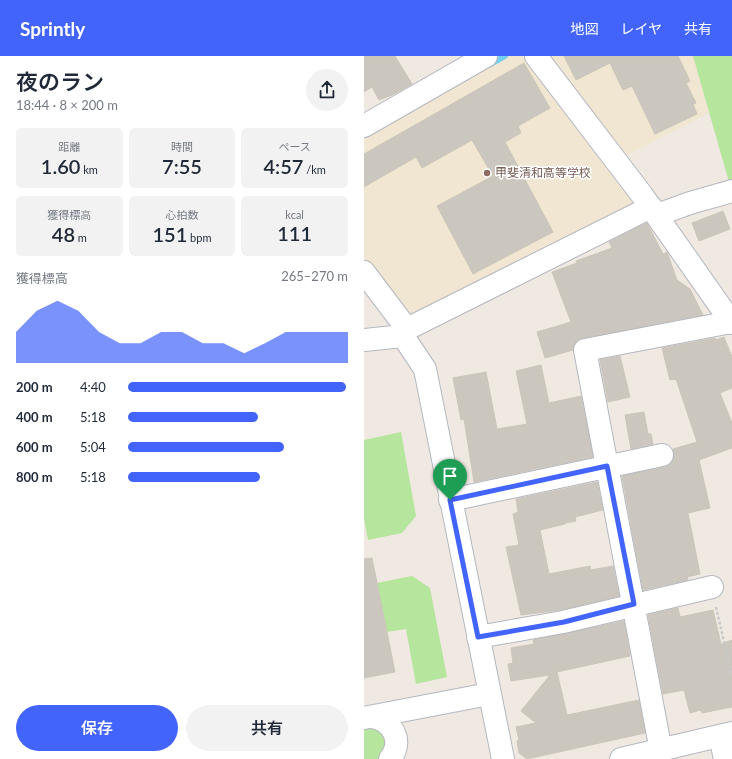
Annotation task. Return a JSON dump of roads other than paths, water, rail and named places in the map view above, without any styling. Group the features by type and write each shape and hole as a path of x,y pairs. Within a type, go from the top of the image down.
{"street":[{"path":"364,126 486,56"},
{"path":"536,56 654,211 732,322 584,350 661,750"},
{"path":"364,340 405,332 654,211 732,191"},
{"path":"364,272 405,332 425,369 503,759"},
{"path":"450,500 662,455"},
{"path":"478,637 564,622 634,604 712,587"},
{"path":"368,718 489,694"},
{"path":"368,718 380,718 393,729 396,736 396,745 394,753 390,759"},
{"path":"621,759 726,735 725,759"}],"waterway":[{"path":"489,65 505,56"}],"place":[{"name":"甲斐清和高等学校","path":"487,173"}]}
